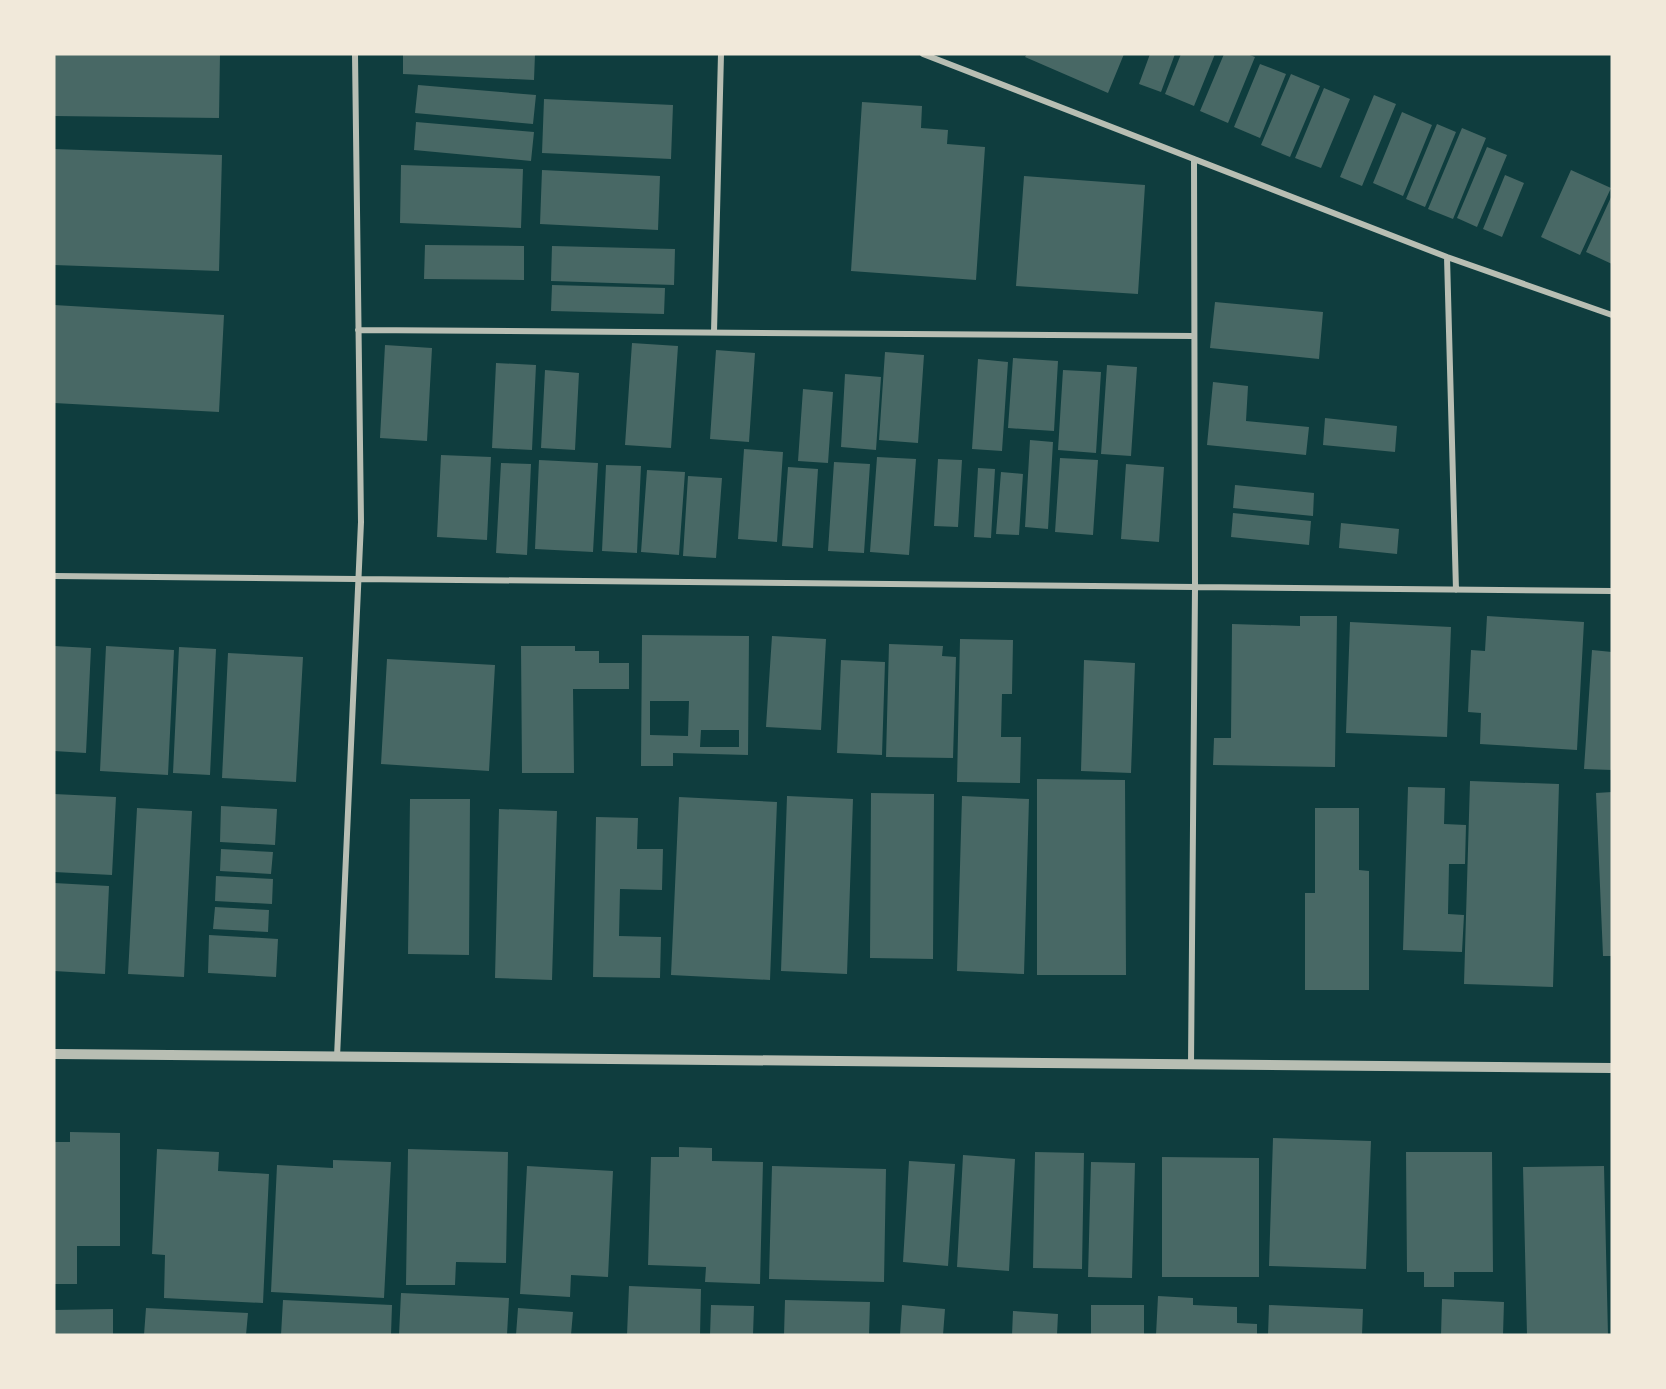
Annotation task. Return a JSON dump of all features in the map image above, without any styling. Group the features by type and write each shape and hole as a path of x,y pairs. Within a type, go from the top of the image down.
{"street":[{"path":"337,1057 359,579 355,54"},
{"path":"714,332 721,54"},
{"path":"923,54 1447,257 1612,315"},
{"path":"1191,1064 1195,587 1194,159"},
{"path":"1447,257 1456,590"},
{"path":"358,330 1193,336"},
{"path":"54,576 1612,591"},
{"path":"54,1054 1612,1068"}],"building":[{"path":"54,54 220,54 219,118 54,116"},
{"path":"403,54 535,54 534,80 403,74"},
{"path":"1027,54 1124,54 1108,93 1025,57"},
{"path":"1150,54 1175,54 1161,92 1139,84"},
{"path":"1181,54 1215,54 1194,106 1165,94"},
{"path":"1224,54 1247,54 1255,57 1228,123 1200,111"},
{"path":"1260,64 1286,74 1260,138 1234,127"},
{"path":"1291,74 1320,86 1290,157 1261,145"},
{"path":"418,85 536,95 533,124 415,113"},
{"path":"1324,88 1350,99 1321,168 1295,158"},
{"path":"1374,95 1396,104 1362,186 1340,177"},
{"path":"544,99 673,105 671,159 542,153"},
{"path":"862,102 922,106 921,128 948,130 947,144 985,147 976,280 851,271"},
{"path":"1402,112 1432,125 1403,196 1373,183"},
{"path":"416,122 534,132 531,161 414,150"},
{"path":"1437,124 1456,132 1425,207 1406,199"},
{"path":"1462,128 1486,138 1453,219 1428,209"},
{"path":"1487,147 1507,155 1477,227 1457,218"},
{"path":"54,149 222,155 219,271 54,265"},
{"path":"401,165 523,169 521,228 400,223"},
{"path":"542,170 660,176 658,230 540,224"},
{"path":"1571,170 1611,188 1580,255 1541,237"},
{"path":"1505,175 1524,183 1502,237 1483,229"},
{"path":"1024,176 1145,185 1138,294 1016,286"},
{"path":"1612,195 1612,264 1586,252"},
{"path":"425,245 524,246 524,280 424,279"},
{"path":"552,246 675,249 674,285 551,281"},
{"path":"552,285 665,288 664,314 551,311"},
{"path":"1215,302 1323,312 1319,359 1210,348"},
{"path":"54,305 224,315 219,412 54,403"},
{"path":"632,343 678,346 671,448 625,445"},
{"path":"385,345 432,348 427,441 380,438"},
{"path":"716,350 755,353 749,442 710,439"},
{"path":"885,352 924,355 918,443 879,440"},
{"path":"1013,358 1058,361 1054,431 1008,428"},
{"path":"978,359 1008,362 1002,451 972,449"},
{"path":"496,363 536,365 532,450 492,448"},
{"path":"1107,365 1137,367 1131,456 1101,454"},
{"path":"545,370 579,373 575,450 541,448"},
{"path":"1063,370 1101,372 1096,453 1058,450"},
{"path":"845,374 881,377 876,450 841,447"},
{"path":"1213,382 1248,386 1246,421 1309,427 1306,455 1207,445"},
{"path":"803,389 833,392 828,463 798,461"},
{"path":"1325,418 1397,426 1395,452 1323,445"},
{"path":"1030,440 1053,442 1048,529 1025,527"},
{"path":"744,449 783,452 777,542 738,539"},
{"path":"441,455 491,457 487,540 437,537"},
{"path":"877,457 916,459 909,555 870,552"},
{"path":"1060,458 1098,460 1093,535 1055,532"},
{"path":"938,459 962,460 958,527 934,526"},
{"path":"539,460 598,463 593,552 535,549"},
{"path":"834,462 870,464 864,553 828,551"},
{"path":"501,463 531,464 527,555 496,553"},
{"path":"1126,464 1164,467 1159,542 1121,539"},
{"path":"606,465 641,466 637,553 602,551"},
{"path":"788,467 818,469 813,548 782,546"},
{"path":"978,468 995,469 991,538 974,537"},
{"path":"647,470 685,472 679,555 641,552"},
{"path":"1001,472 1023,474 1019,535 996,534"},
{"path":"688,476 722,478 716,558 683,556"},
{"path":"1235,485 1314,493 1313,516 1233,508"},
{"path":"1233,513 1311,521 1309,545 1231,537"},
{"path":"1341,523 1399,529 1397,554 1339,548"},
{"path":"1300,616 1337,616 1335,767 1213,765 1214,738 1231,738 1232,624 1300,626"},
{"path":"1487,616 1584,622 1577,750 1480,744 1481,713 1468,712 1471,650 1485,651"},
{"path":"1350,622 1451,627 1447,737 1346,733"},
{"path":"642,635 749,636 748,755 673,753 673,766 641,766","holes":["650,701 689,701 688,736 650,735","701,730 739,730 739,747 700,747"]},
{"path":"772,636 826,639 821,730 766,727"},
{"path":"960,639 1013,640 1012,694 1002,694 1001,737 1021,737 1020,783 957,782"},
{"path":"889,644 943,646 942,656 956,657 953,758 886,757"},
{"path":"54,646 91,648 86,753 54,751"},
{"path":"106,646 174,650 168,775 100,771"},
{"path":"521,646 575,646 575,651 599,651 599,663 629,663 629,689 573,689 574,773 522,773"},
{"path":"179,647 216,649 210,775 173,773"},
{"path":"1592,650 1612,652 1612,770 1584,769"},
{"path":"228,653 303,657 296,782 222,778"},
{"path":"387,659 495,665 489,771 381,764"},
{"path":"841,660 885,662 882,755 837,753"},
{"path":"1084,660 1135,663 1131,773 1081,771"},
{"path":"1037,779 1125,780 1126,975 1037,975"},
{"path":"1470,781 1559,784 1553,987 1464,984"},
{"path":"1408,787 1445,788 1444,824 1466,825 1465,864 1449,864 1448,914 1464,915 1462,952 1403,950"},
{"path":"1612,792 1612,956 1603,956 1596,793"},
{"path":"871,793 934,794 933,959 870,958"},
{"path":"54,794 116,797 112,875 54,872"},
{"path":"787,796 853,799 847,974 781,971"},
{"path":"962,796 1029,799 1024,974 957,971"},
{"path":"679,797 777,802 770,980 671,975"},
{"path":"410,799 470,799 469,955 408,954"},
{"path":"221,806 277,809 275,845 220,842"},
{"path":"137,808 192,811 184,977 128,974"},
{"path":"1315,808 1359,808 1359,870 1369,871 1369,990 1305,990 1305,893 1315,893"},
{"path":"499,809 557,811 552,980 495,978"},
{"path":"596,817 638,818 637,849 663,849 662,890 620,889 619,936 661,937 660,978 593,977"},
{"path":"221,849 273,852 271,874 220,871"},
{"path":"216,876 273,879 272,904 215,901"},
{"path":"54,883 109,886 105,974 54,971"},
{"path":"215,907 269,910 268,932 213,929"},
{"path":"209,935 278,939 276,977 208,973"},
{"path":"70,1132 120,1133 120,1246 77,1246 77,1284 54,1284 54,1142 70,1142"},
{"path":"1273,1138 1371,1141 1366,1269 1269,1266"},
{"path":"679,1147 712,1148 712,1161 763,1162 760,1284 705,1282 706,1267 648,1265 651,1157 679,1157"},
{"path":"157,1149 219,1152 218,1171 269,1174 263,1303 164,1298 165,1255 152,1254"},
{"path":"408,1149 508,1152 506,1263 456,1262 455,1285 406,1285"},
{"path":"1035,1152 1084,1153 1082,1269 1033,1268"},
{"path":"1406,1152 1492,1152 1493,1272 1454,1272 1454,1287 1424,1287 1424,1272 1407,1272"},
{"path":"963,1155 1015,1159 1009,1271 957,1267"},
{"path":"1162,1157 1259,1158 1259,1277 1162,1277"},
{"path":"333,1160 391,1162 384,1298 271,1292 277,1165 333,1168"},
{"path":"909,1161 955,1164 948,1266 903,1262"},
{"path":"1091,1162 1135,1163 1132,1278 1088,1277"},
{"path":"527,1166 613,1171 608,1277 571,1275 570,1297 520,1294"},
{"path":"772,1166 886,1169 884,1282 769,1279"},
{"path":"1604,1166 1608,1335 1527,1335 1523,1167"},
{"path":"629,1286 701,1289 700,1335 627,1335"},
{"path":"401,1293 509,1298 507,1335 399,1335"},
{"path":"1158,1296 1193,1298 1193,1305 1237,1307 1237,1323 1257,1324 1257,1335 1156,1335"},
{"path":"1442,1299 1504,1302 1503,1335 1441,1335"},
{"path":"283,1300 392,1305 391,1335 281,1335"},
{"path":"785,1300 870,1302 869,1335 784,1335"},
{"path":"711,1305 754,1306 753,1335 710,1335"},
{"path":"902,1305 945,1309 943,1335 900,1335"},
{"path":"1091,1305 1144,1305 1144,1335 1091,1335"},
{"path":"1269,1305 1363,1309 1362,1335 1268,1335"},
{"path":"146,1308 248,1313 246,1335 144,1335"},
{"path":"518,1308 573,1312 571,1335 516,1335"},
{"path":"113,1309 113,1335 54,1335 54,1310"},
{"path":"1013,1311 1058,1314 1057,1335 1012,1335"}]}
